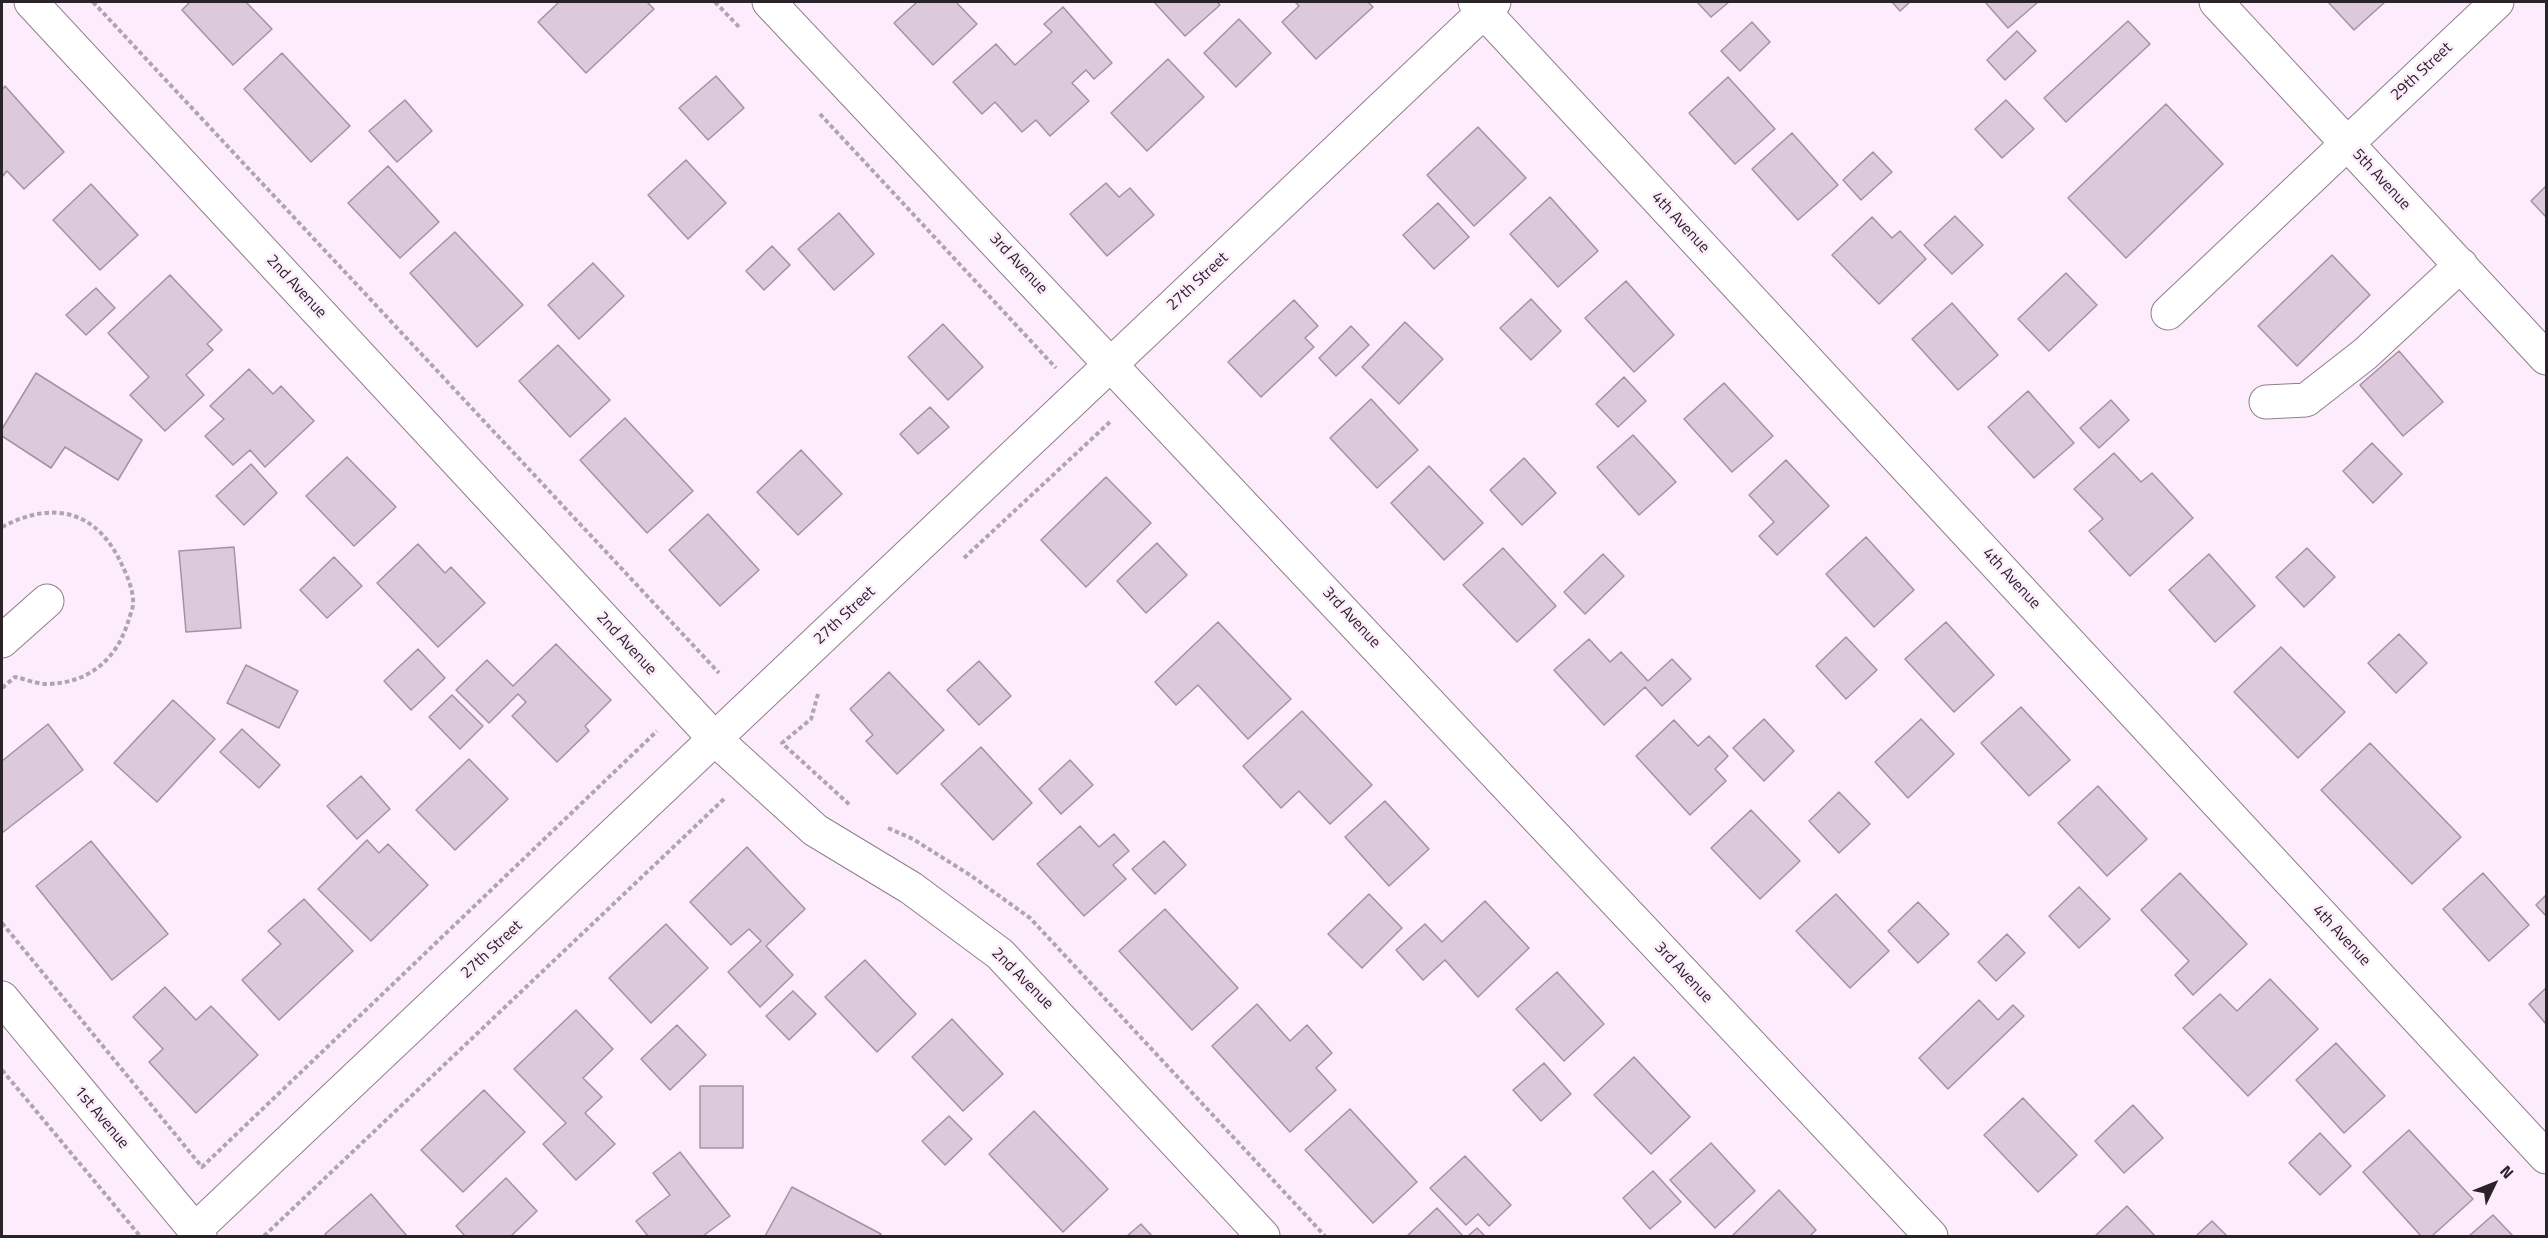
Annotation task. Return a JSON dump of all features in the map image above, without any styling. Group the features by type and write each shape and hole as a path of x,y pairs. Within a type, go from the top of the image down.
{"street":[{"name":"2nd Avenue","path":"31,2 714,740 815,830 911,888 1000,954 1263,1236"},
{"name":"3rd Avenue","path":"769,2 1112,363 1931,1236"},
{"name":"5th Avenue","path":"2216,2 2547,358"},
{"name":"29th Street","path":"2168,314 2497,2"},
{"name":"27th Street","path":"198,1233 1485,5"},
{"name":"4th Avenue","path":"1485,5 2547,1157"},
{"path":"2266,402 2306,400 2364,354 2460,265"},
{"path":"2,640 47,602"},
{"name":"1st Avenue","path":"2,998 198,1233"}],"path":[{"path":"93,2 719,673"},
{"path":"715,2 740,28"},
{"path":"813,107 1058,370"},
{"path":"955,566 1115,417"},
{"path":"827,685 818,693 811,719 782,743 856,810"},
{"path":"2,923 202,1167 663,726"},
{"path":"264,1236 727,796 734,803"},
{"path":"884,826 922,845 1030,918 1325,1236"},
{"path":"2,1070 140,1236"}],"building":[{"path":"190,2 246,2 272,29 233,65 182,10"},
{"path":"559,2 647,2 654,9 586,73 538,22"},
{"path":"917,2 956,2 977,24 933,65 894,23"},
{"path":"1154,2 1217,2 1220,5 1185,36"},
{"path":"1295,2 1368,2 1373,7 1316,59 1282,22 1299,6"},
{"path":"1697,2 1729,2 1711,17"},
{"path":"1892,2 1910,2 1900,11"},
{"path":"1985,2 2038,2 2008,28"},
{"path":"2328,2 2385,2 2354,30"},
{"path":"1063,7 1112,63 1094,79 1086,70 1072,83 1089,101 1050,136 1036,120 1022,132 995,102 982,114 953,82 996,44 1015,65 1052,32 1044,24"},
{"path":"1239,19 1271,53 1236,87 1204,53"},
{"path":"2128,21 2150,44 2066,122 2044,98"},
{"path":"1752,22 1770,42 1740,71 1721,51"},
{"path":"2017,31 2036,51 2005,80 1987,60"},
{"path":"282,53 350,126 311,162 244,89"},
{"path":"1168,59 1204,97 1147,151 1111,113"},
{"path":"716,76 744,108 708,140 679,108"},
{"path":"1728,77 1775,129 1735,164 1689,113"},
{"path":"5,86 64,152 24,189 7,171 2,177 2,90"},
{"path":"405,100 432,131 397,162 369,131"},
{"path":"2006,100 2034,129 2002,158 1975,129"},
{"path":"2166,104 2223,164 2126,258 2068,198"},
{"path":"1478,127 1526,178 1474,226 1427,175"},
{"path":"1792,133 1838,185 1798,220 1752,169"},
{"path":"1873,152 1892,172 1861,200 1843,180"},
{"path":"686,160 726,203 688,239 648,195"},
{"path":"388,166 439,222 400,258 348,203"},
{"path":"1106,183 1119,197 1130,188 1154,215 1107,256 1070,214"},
{"path":"91,184 138,235 100,270 53,220"},
{"path":"2546,186 2546,217 2531,201"},
{"path":"1550,197 1598,251 1558,287 1510,234"},
{"path":"1438,203 1469,237 1434,269 1403,235"},
{"path":"839,213 874,254 834,290 798,249"},
{"path":"1955,216 1983,245 1952,274 1924,245"},
{"path":"1872,217 1892,238 1900,231 1926,259 1879,304 1832,255"},
{"path":"455,232 523,305 477,347 410,273"},
{"path":"772,246 790,265 764,290 746,271"},
{"path":"2332,255 2370,295 2297,366 2258,326"},
{"path":"593,263 624,296 579,339 548,305"},
{"path":"2066,273 2097,305 2049,351 2018,319"},
{"path":"170,275 222,330 207,344 213,350 186,375 204,395 165,431 130,395 149,377 108,333"},
{"path":"1626,281 1674,335 1634,372 1585,318"},
{"path":"96,288 115,308 86,335 66,315"},
{"path":"1531,299 1561,331 1531,360 1500,328"},
{"path":"1294,300 1318,326 1305,338 1314,347 1261,397 1228,362"},
{"path":"1952,303 1998,355 1958,390 1912,339"},
{"path":"1405,322 1443,359 1399,404 1362,367"},
{"path":"943,324 983,367 948,400 908,357"},
{"path":"1351,326 1369,345 1336,376 1319,358"},
{"path":"558,345 610,400 570,437 519,381"},
{"path":"2399,351 2443,402 2403,436 2360,385"},
{"path":"249,369 273,394 281,386 314,421 265,467 250,450 233,465 205,436 224,419 210,406"},
{"path":"36,373 142,440 118,480 65,447 51,468 2,436 2,429"},
{"path":"1624,377 1646,401 1618,427 1596,404"},
{"path":"1724,383 1773,436 1732,472 1684,419"},
{"path":"2028,391 2074,443 2034,478 1988,427"},
{"path":"1371,399 1418,450 1377,488 1330,438"},
{"path":"2111,400 2129,420 2099,448 2080,428"},
{"path":"930,407 949,427 918,454 900,434"},
{"path":"625,418 693,491 647,533 580,460"},
{"path":"1633,435 1676,482 1639,515 1597,467"},
{"path":"2372,443 2402,474 2373,503 2343,471"},
{"path":"801,450 842,494 798,535 757,492"},
{"path":"2114,453 2141,482 2152,473 2193,518 2130,576 2089,531 2103,519 2074,489"},
{"path":"347,457 396,507 354,546 306,496"},
{"path":"1524,458 1556,493 1522,525 1490,490"},
{"path":"1786,460 1829,506 1777,555 1759,536 1774,522 1749,495"},
{"path":"251,464 277,493 244,525 216,496"},
{"path":"1429,466 1483,523 1444,560 1391,503"},
{"path":"1106,477 1151,523 1086,587 1041,540"},
{"path":"708,514 759,570 720,606 669,550"},
{"path":"1866,537 1914,590 1874,627 1826,574"},
{"path":"1157,543 1187,575 1146,613 1117,581"},
{"path":"418,544 445,573 451,567 485,603 438,647 377,583"},
{"path":"234,547 241,628 186,632 179,551"},
{"path":"1503,548 1556,606 1517,642 1463,585"},
{"path":"2307,548 2335,577 2304,607 2276,577"},
{"path":"1603,554 1624,576 1585,614 1564,592"},
{"path":"2209,554 2255,606 2215,642 2169,590"},
{"path":"334,557 362,586 327,618 300,590"},
{"path":"1218,622 1291,699 1248,739 1198,685 1176,705 1155,682"},
{"path":"1946,622 1994,675 1954,712 1905,659"},
{"path":"2399,634 2427,663 2396,693 2368,663"},
{"path":"1846,637 1877,670 1846,699 1816,666"},
{"path":"1589,639 1610,662 1621,652 1648,681 1672,659 1691,679 1662,706 1645,687 1604,725 1554,670"},
{"path":"556,644 611,700 585,726 589,731 557,762 512,716 526,702 518,694 489,723 456,690 487,660 513,686"},
{"path":"2281,647 2345,712 2298,758 2234,692"},
{"path":"418,649 445,678 411,710 384,681"},
{"path":"979,661 1011,696 979,725 947,690"},
{"path":"246,665 298,691 279,728 227,703"},
{"path":"889,672 944,730 897,774 866,741 873,735 850,709"},
{"path":"452,695 483,726 460,749 429,717"},
{"path":"173,700 215,739 157,802 114,763"},
{"path":"2021,707 2070,760 2029,796 1981,743"},
{"path":"1302,711 1372,785 1330,824 1299,791 1281,808 1243,766"},
{"path":"1764,719 1794,751 1764,781 1733,748"},
{"path":"1921,719 1954,754 1908,798 1875,762"},
{"path":"1674,720 1698,746 1709,736 1728,756 1715,769 1726,781 1690,815 1636,756"},
{"path":"48,724 83,770 2,833 2,761"},
{"path":"242,729 280,765 259,788 220,752"},
{"path":"2370,743 2461,837 2412,884 2321,790"},
{"path":"981,747 1032,803 993,840 941,784"},
{"path":"469,759 508,799 455,850 416,810"},
{"path":"1070,760 1093,785 1061,814 1039,789"},
{"path":"361,776 390,809 357,839 327,806"},
{"path":"2098,786 2147,839 2107,876 2058,823"},
{"path":"1839,792 1870,824 1839,853 1809,821"},
{"path":"1385,801 1429,849 1389,886 1345,837"},
{"path":"1751,810 1800,861 1760,899 1711,848"},
{"path":"1080,826 1099,847 1114,834 1129,851 1113,865 1126,879 1084,916 1037,864"},
{"path":"367,840 379,853 388,844 428,885 371,941 318,889"},
{"path":"91,841 168,934 112,980 36,886"},
{"path":"1164,841 1186,865 1155,894 1132,869"},
{"path":"747,847 805,909 766,946 793,975 760,1007 728,972 761,941 749,929 731,945 690,902"},
{"path":"2180,873 2247,944 2193,995 2175,975 2189,961 2141,910"},
{"path":"2483,873 2529,925 2489,961 2443,909"},
{"path":"2079,887 2110,919 2079,948 2049,916"},
{"path":"1369,894 1402,928 1362,968 1328,934"},
{"path":"1836,894 1889,951 1850,988 1796,931"},
{"path":"2546,895 2546,916 2536,905"},
{"path":"304,899 353,951 279,1020 242,980 281,944 268,931"},
{"path":"1485,901 1529,948 1478,997 1445,960 1423,980 1396,950 1425,924 1442,942"},
{"path":"1918,902 1949,934 1918,963 1888,931"},
{"path":"1165,909 1238,988 1192,1030 1119,951"},
{"path":"666,924 708,968 651,1023 609,978"},
{"path":"2007,934 2025,953 1996,981 1978,962"},
{"path":"865,960 916,1014 877,1052 825,997"},
{"path":"1557,972 1604,1024 1564,1061 1516,1009"},
{"path":"2270,979 2318,1029 2248,1096 2183,1028 2220,994 2237,1011"},
{"path":"165,987 196,1020 211,1006 258,1055 196,1113 149,1062 163,1049 133,1017"},
{"path":"2546,988 2546,1024 2529,1004"},
{"path":"793,991 816,1014 789,1040 766,1016"},
{"path":"1979,1000 1998,1020 2013,1005 2024,1016 1948,1089 1919,1058"},
{"path":"1257,1004 1290,1041 1307,1025 1332,1053 1316,1068 1336,1090 1290,1132 1212,1046"},
{"path":"576,1010 613,1049 583,1078 602,1097 585,1113 615,1144 576,1180 543,1144 566,1123 514,1069"},
{"path":"952,1019 1003,1074 963,1111 912,1057"},
{"path":"677,1025 706,1055 670,1090 641,1059"},
{"path":"2336,1043 2385,1096 2344,1133 2296,1080"},
{"path":"1634,1057 1690,1117 1651,1154 1594,1095"},
{"path":"1544,1063 1571,1094 1541,1121 1513,1090"},
{"path":"700,1086 743,1086 743,1148 700,1148"},
{"path":"484,1090 525,1132 463,1192 421,1150"},
{"path":"2023,1098 2077,1155 2038,1192 1984,1135"},
{"path":"2133,1105 2163,1138 2124,1173 2095,1141"},
{"path":"1350,1109 1417,1182 1373,1223 1305,1150"},
{"path":"1034,1111 1108,1189 1063,1232 989,1154"},
{"path":"949,1116 972,1139 945,1165 922,1141"},
{"path":"2409,1130 2473,1199 2432,1236 2421,1236 2363,1172"},
{"path":"2320,1133 2351,1166 2320,1195 2289,1163"},
{"path":"1711,1143 1755,1191 1715,1228 1670,1180"},
{"path":"680,1152 730,1216 703,1236 648,1236 636,1221 670,1195 653,1173"},
{"path":"1465,1156 1511,1205 1489,1226 1478,1214 1466,1225 1430,1188"},
{"path":"1653,1171 1681,1202 1650,1229 1623,1198"},
{"path":"506,1178 537,1211 511,1236 465,1236 456,1226"},
{"path":"792,1187 881,1234 879,1236 765,1236"},
{"path":"1779,1190 1816,1230 1810,1236 1732,1236"},
{"path":"371,1194 407,1236 327,1236 325,1234"},
{"path":"2127,1206 2155,1236 2095,1236"},
{"path":"1437,1208 1463,1236 1407,1236"},
{"path":"2493,1215 2513,1236 2469,1236"},
{"path":"2212,1221 2227,1236 2196,1236"},
{"path":"1141,1224 1152,1236 1127,1236"},
{"path":"1477,1228 1485,1236 1468,1236"}]}
